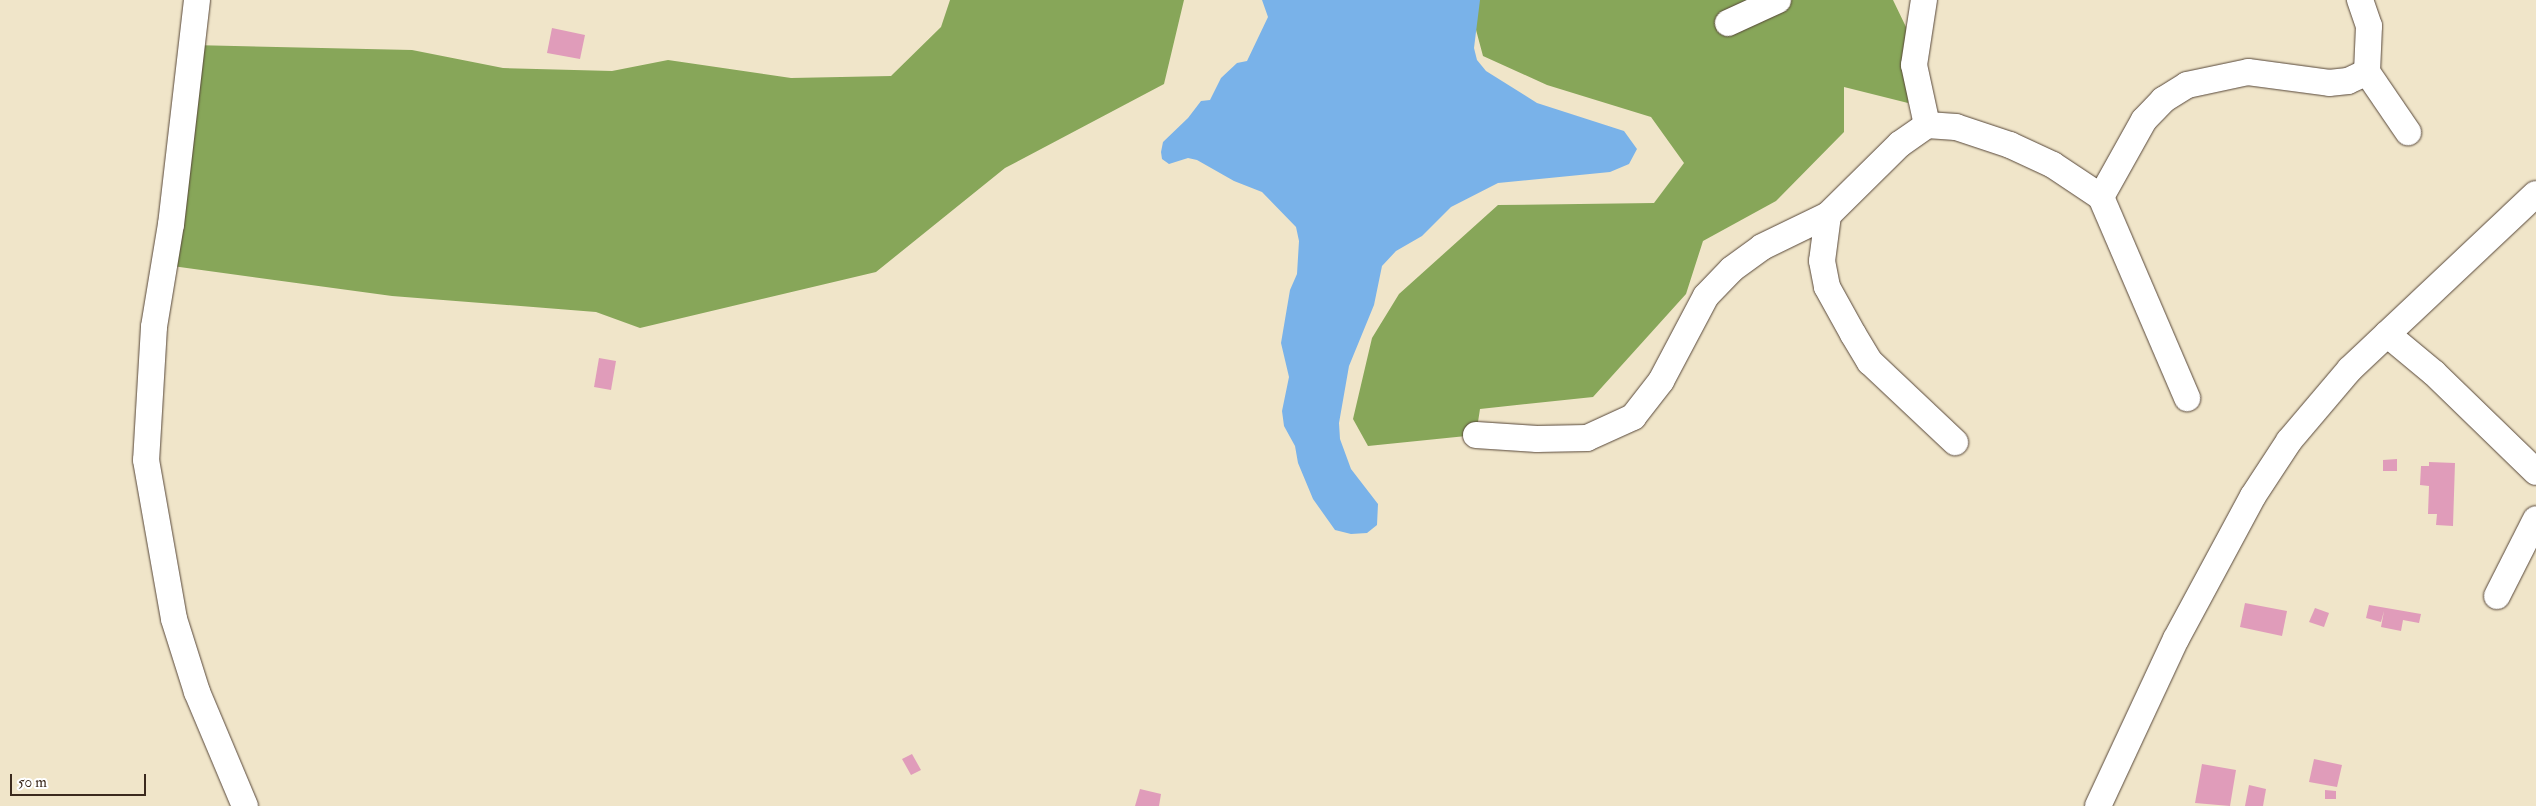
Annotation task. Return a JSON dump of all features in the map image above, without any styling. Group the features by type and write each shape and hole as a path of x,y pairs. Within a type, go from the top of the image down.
{"street":[{"path":"197,0 171,224 154,327 146,460 174,620 197,692 245,806"},
{"path":"1728,23 1778,0"},
{"path":"1924,0 1914,65 1927,125"},
{"path":"2360,0 2369,26 2367,72 2408,132"},
{"path":"2101,197 2144,120 2163,100 2187,85 2248,72 2329,83 2348,81 2367,72"},
{"path":"1476,435 1537,439 1587,438 1633,417 1661,382 1706,296 1732,270 1762,247 1828,215 1900,144 1927,125 1956,127 2010,145 2053,165 2101,197 2187,398"},
{"path":"2098,806 2176,640 2253,496 2289,441 2350,369 2536,194"},
{"path":"1828,215 1822,261 1827,288 1870,362 1956,442"},
{"path":"2387,334 2434,373 2536,472"},
{"path":"2497,596 2536,519"}],"green space":[{"path":"950,0 1184,0 1164,84 1005,168 876,272 640,328 596,312 392,296 165,265 192,45 412,50 503,68 612,71 668,60 791,78 891,76 941,27"},
{"path":"1468,0 1893,0 1906,27 1908,103 1844,87 1844,132 1776,201 1703,241 1686,294 1593,397 1480,409 1476,435 1368,446 1353,419 1372,338 1399,294 1498,205 1654,203 1684,163 1651,117 1547,85 1483,56"}],"water":[{"path":"1262,0 1480,0 1474,48 1477,60 1486,71 1537,103 1624,131 1637,149 1629,164 1610,172 1498,183 1451,207 1422,236 1396,251 1382,266 1374,305 1349,366 1339,423 1340,439 1351,469 1378,504 1377,525 1367,533 1351,534 1335,530 1313,499 1298,463 1295,446 1284,426 1282,411 1289,377 1281,343 1290,290 1297,274 1299,241 1296,227 1262,192 1234,181 1197,160 1188,158 1169,164 1162,159 1163,142 1188,118 1201,101 1210,100 1221,78 1237,63 1247,61 1268,17"}],"building":[{"path":"552,28 585,35 580,59 547,53"},
{"path":"599,358 616,361 611,390 594,387"},
{"path":"2397,459 2397,471 2383,471 2383,460"},
{"path":"2429,462 2455,463 2453,526 2436,525 2437,514 2428,514 2429,486 2420,485 2421,466 2429,466"},
{"path":"2245,603 2287,611 2282,636 2240,627"},
{"path":"2369,605 2421,614 2419,623 2403,620 2401,631 2381,627 2384,611 2381,622 2366,618"},
{"path":"2315,608 2329,613 2324,627 2309,622"},
{"path":"912,754 921,770 911,775 902,759"},
{"path":"2314,759 2342,765 2337,787 2309,782"},
{"path":"2202,764 2236,770 2230,806 2195,803"},
{"path":"2249,785 2266,789 2263,806 2245,806"},
{"path":"1140,789 1161,794 1159,806 1135,806"},
{"path":"2325,790 2336,791 2336,799 2325,799"}]}
